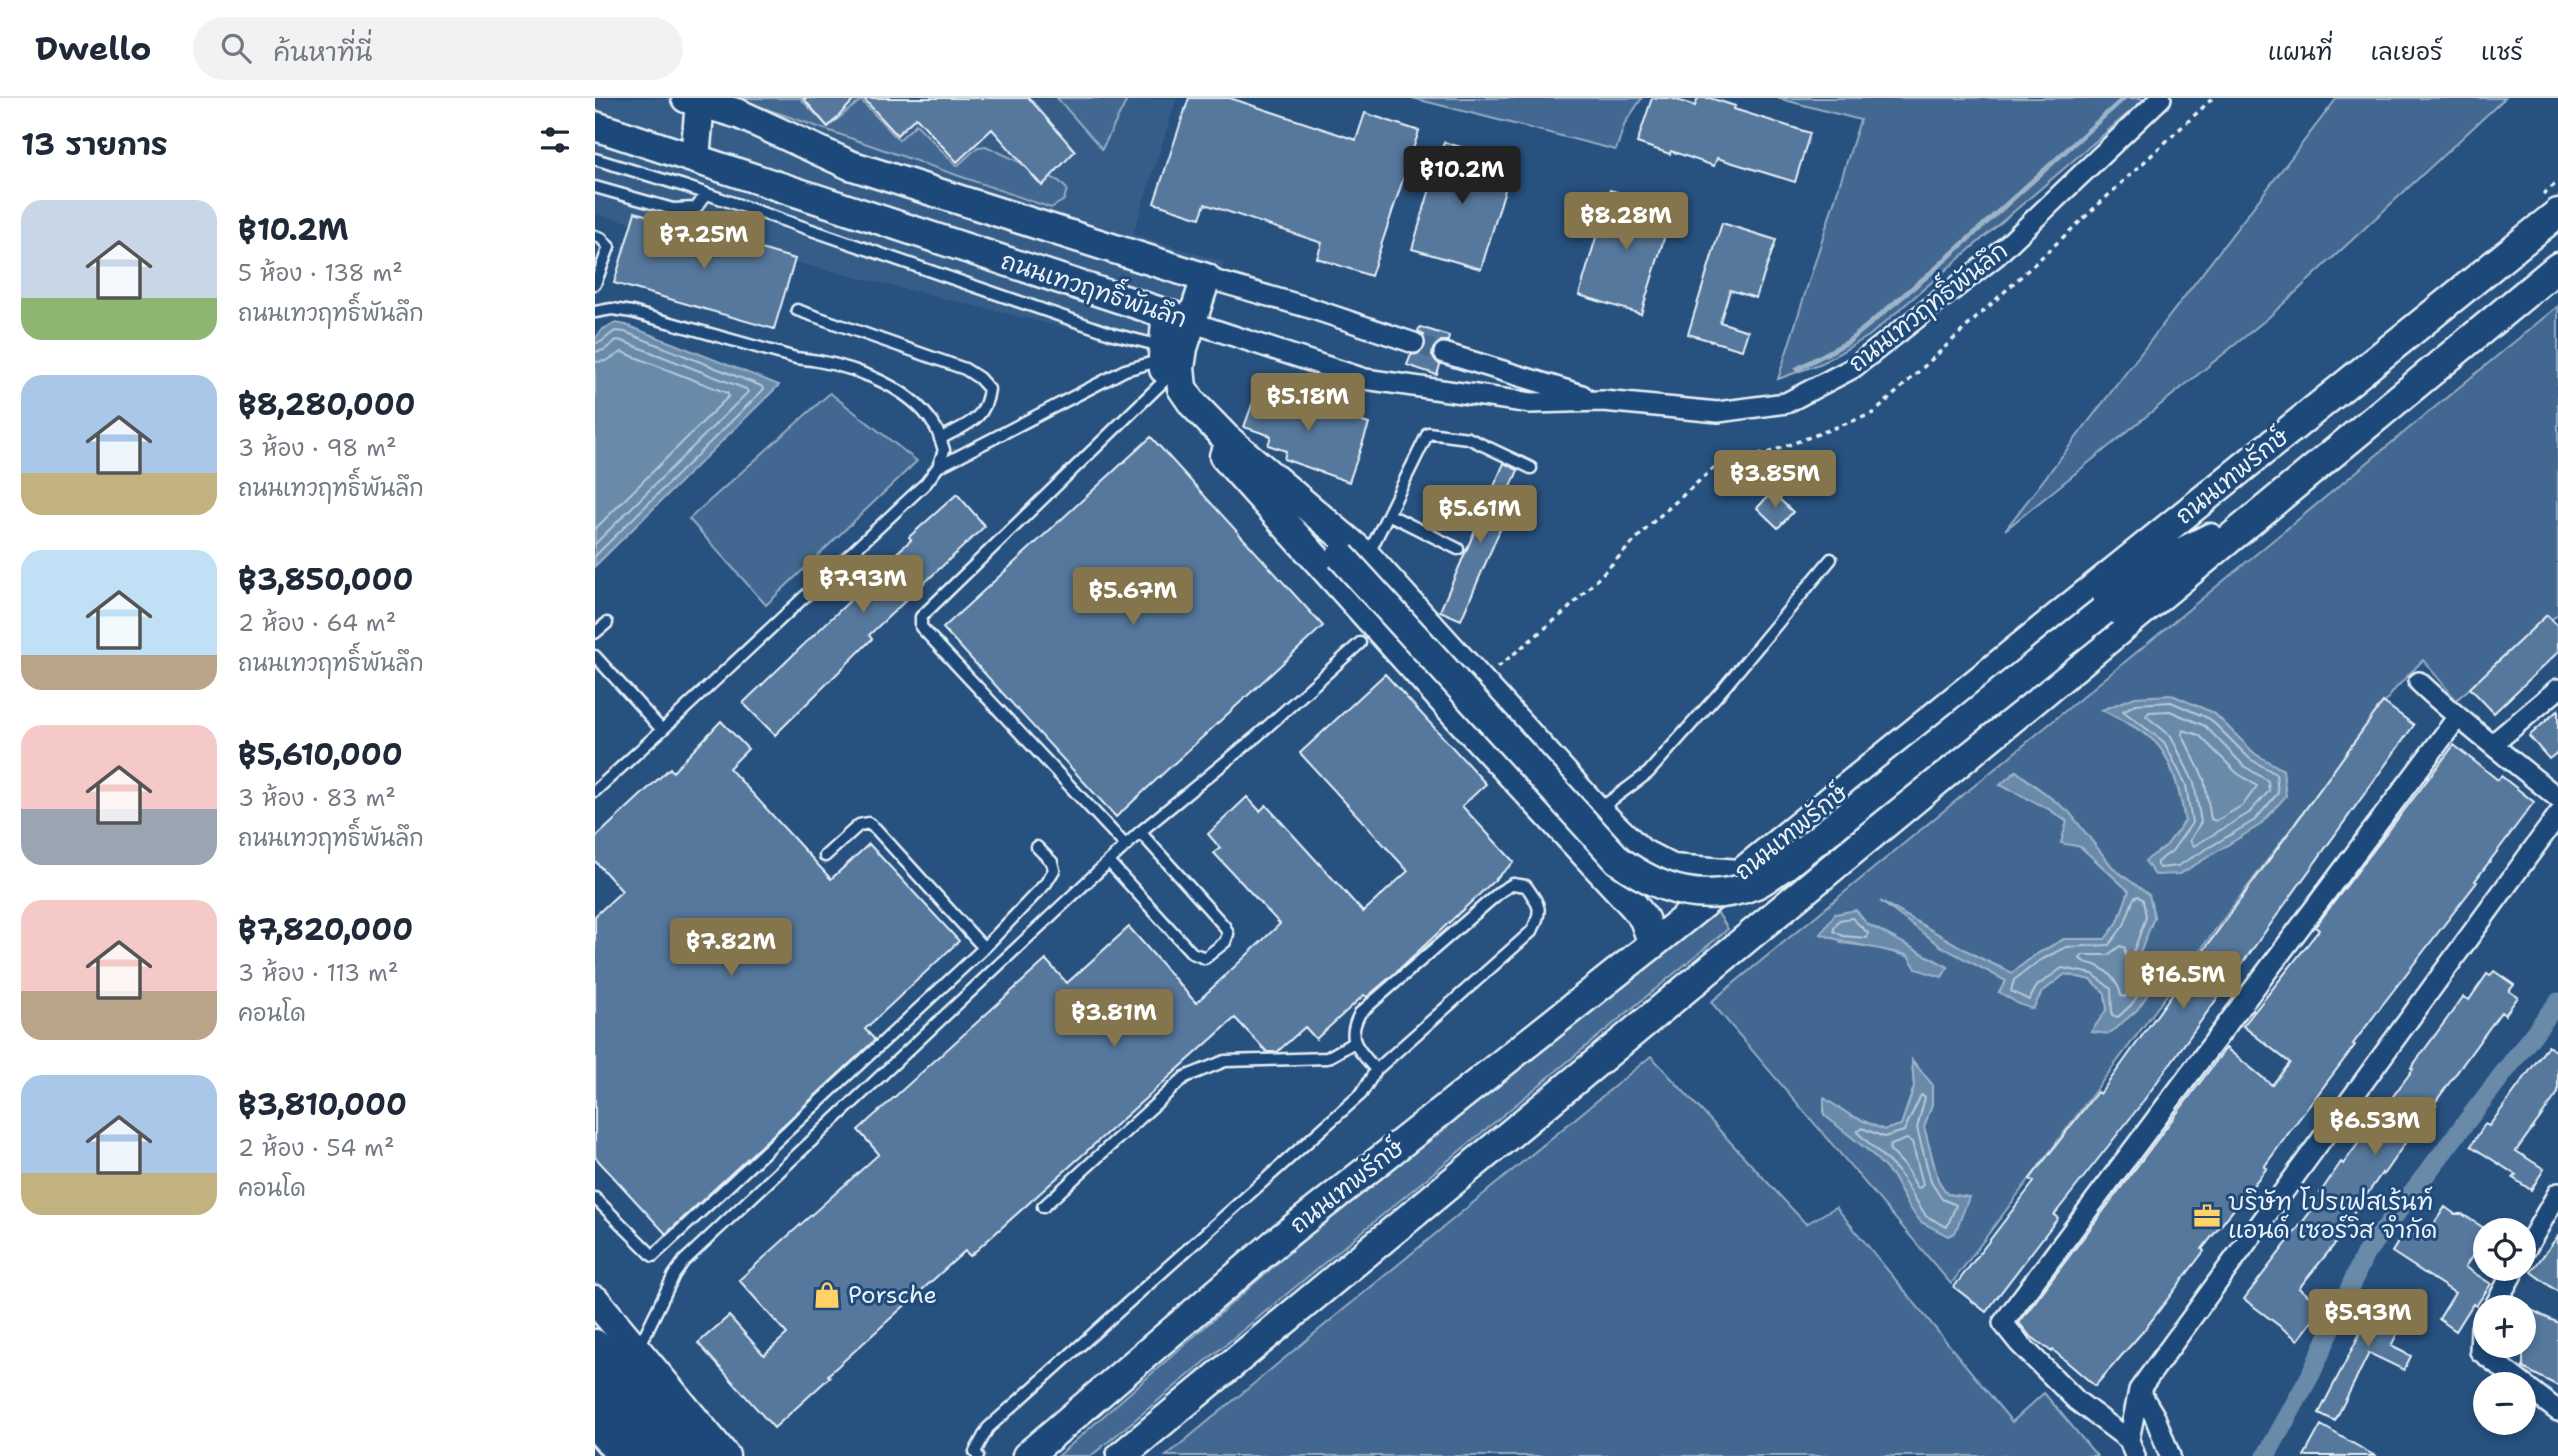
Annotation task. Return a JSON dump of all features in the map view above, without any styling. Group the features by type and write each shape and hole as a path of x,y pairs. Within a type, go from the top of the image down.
{"highway":[{"path":"596,1380 665,1456"},
{"path":"595,1420 627,1456"},
{"path":"595,1435 614,1456"}],"main road":[{"path":"695,159 696,99"},
{"name":"ถนนเทวฤทธิ์พันลึก","path":"696,99 739,114 849,164 1206,278"},
{"name":"ถนนเทวฤทธิ์พันลึก","path":"595,126 1178,318"},
{"name":"ถนนเทพรักษ์","path":"1027,1456 1279,1240 1653,944 2558,213"},
{"name":"ถนนเทพรักษ์","path":"1121,1456 2558,267"},
{"path":"1206,278 1168,329 1164,362 1176,397 1216,448 1644,919 1653,944"},
{"path":"1178,318 1182,388 1193,404 1354,557 1480,682 1597,811 1641,853 1672,869 1739,874"},
{"path":"1216,448 1354,557 1618,860 1639,875 1670,889 1698,894 1729,892 1758,884 1783,867 2176,555 2259,512"},
{"path":"1616,887 1636,888 1642,883 1645,864 1641,853"},
{"path":"595,1300 725,1456"},
{"path":"595,1344 698,1456"}],"street":[{"name":"ถนนเทวฤทธิ์พันลึก","path":"1178,318 1365,379 1531,403 1604,401 1718,412 1786,403 1853,368 1996,256 2161,98"},
{"name":"ถนนเทวฤทธิ์พันลึก","path":"1206,278 1414,343"},
{"name":"ถนนเทวฤทธิ์พันลึก","path":"1444,353 1604,401"},
{"path":"2419,682 2457,718 2558,798"},
{"path":"2493,744 2558,689"},
{"path":"2132,1448 2077,1401 2019,1343 2003,1323 2457,718"},
{"path":"2132,1448 2139,1390 2558,815"},
{"path":"2536,1233 2556,1200"},
{"path":"2489,1358 2558,1411"},
{"path":"2139,1390 2155,1417 2170,1456"}],"lane":[{"path":"595,159 706,194 1113,334 1164,362"},
{"path":"595,187 673,209 696,208 706,194"},
{"path":"595,236 601,238 608,247 595,284"},
{"path":"595,312 613,309 632,312 757,348 850,367 903,395 923,411 934,425 944,450 938,467 926,483 595,790"},
{"path":"797,310 965,369 979,378 989,390 981,415 940,439"},
{"path":"938,467 1125,370 1164,362"},
{"path":"1126,846 921,627 921,617 1164,362"},
{"path":"1354,557 1388,514 1428,433 1468,438 1531,468"},
{"path":"1388,514 1458,549"},
{"path":"1597,811 1648,773 1722,690 1831,559"},
{"path":"595,633 607,623"},
{"path":"637,1350 674,1275 684,1261 1140,832 1257,736 1360,643"},
{"path":"595,656 662,730"},
{"path":"825,856 859,825 867,823 876,829 984,947"},
{"path":"1109,862 1192,953 1205,958 1225,942 1228,934 1225,927 1140,832"},
{"path":"595,1198 653,1256 984,947 1051,877 1054,870 1052,862 1037,847"},
{"path":"978,1456 975,1452 988,1428 1361,1094 1376,1070 1532,931 1539,916 1539,905 1526,886 1513,884 1501,891 1360,1013 1353,1027 1353,1043 1376,1070"},
{"path":"1043,1207 1185,1077 1225,1061 1327,1058 1353,1043"}],"path":[{"path":"1480,682 1567,610 1653,522 1716,466 1767,453 1874,413 2213,98"}],"shaded area":[{"path":"595,98 1177,98 1133,234 1224,262 1194,359 595,214"},
{"path":"735,98 800,98 828,127 861,100 899,140 916,124 957,166 978,147 986,146 1059,181 1067,189 1064,200 1051,208"},
{"path":"1057,98 1128,98 1102,149"},
{"path":"1412,98 1642,98 1625,123 1616,150"},
{"path":"1777,98 2146,98 1869,336 1822,363 1778,379 1860,120"},
{"path":"2337,98 2505,98 2268,318 2005,530"},
{"path":"2558,306 2558,614 2456,700 2423,660 2396,688 1951,1284 1711,1002","holes":["2103,710 2214,713 2255,754 2283,770 2211,854 2180,874 2146,861 2166,846 2185,821 2179,792 2168,761 2158,745 2140,730","2016,771 2069,812 2114,869 2149,895 2154,917 2140,953 2155,984 2107,1009 2105,993 2091,980 2065,974 2042,992 1999,992 2007,981 1888,905 1980,958 2012,973 2035,955 2064,939 2105,940 2118,922 2129,891 2081,847 2067,822 2047,808 2001,785","1867,924 1948,968 1874,947 1841,943","1912,1062 1932,1104 1924,1127 1938,1180 1947,1194 1968,1197 1961,1213 1910,1208 1892,1175 1824,1099 1850,1115 1884,1130 1901,1125 1914,1087"]},
{"path":"830,393 917,461 766,605 689,519"},
{"path":"1714,907 1728,929 1091,1456 1058,1456 1357,1193"},
{"path":"1651,1056 1806,1224 1836,1207 2012,1422 2044,1393 2097,1456 1166,1456"}],"water":[{"path":"615,323 779,385 595,566 595,339 603,329"},
{"path":"2172,695 2214,713 2255,754 2283,770 2286,796 2260,825 2180,874 2155,875 2145,861 2166,846 2185,821 2176,781 2163,752 2152,739 2102,710 2135,697"},
{"path":"2016,771 2069,812 2114,869 2149,895 2154,917 2140,953 2155,984 2137,1010 2109,1034 2091,1032 2107,1009 2105,993 2091,980 2065,974 2042,992 2033,1009 2019,1004 1999,992 2006,981 1942,947 1880,901 1980,958 2012,973 2035,955 2064,939 2105,939 2118,922 2129,891 2081,847 2061,843 2067,821 2000,785"},
{"path":"1856,910 1867,924 1948,967 1942,977 1916,969 1908,955 1853,944 1821,934 1835,914"},
{"path":"1912,1060 1932,1084 1932,1104 1924,1127 1938,1180 1947,1194 1969,1197 1955,1233 1948,1236 1921,1222 1892,1175 1870,1152 1824,1115 1824,1098 1850,1115 1884,1130 1901,1125 1914,1087"}],"building":[{"path":"803,98 856,98 828,127"},
{"path":"863,98 1029,98 1075,151 1042,186 992,129 957,162 916,117 897,135"},
{"path":"1189,98 1230,98 1356,140 1365,113 1419,131 1371,276 1317,258 1322,243 1205,204 1200,218 1154,203"},
{"path":"1652,98 1671,98 1695,106 1698,98 1710,98 1735,106 1734,109 1810,133 1795,182 1717,158 1714,166 1637,143"},
{"path":"1444,142 1513,163 1481,269 1412,249"},
{"path":"1610,190 1673,209 1641,314 1579,295"},
{"path":"635,212 795,259 774,329 614,283"},
{"path":"1722,223 1776,240 1756,298 1730,290 1720,322 1748,331 1742,350 1688,334"},
{"path":"1420,327 1449,336 1448,341 1441,341 1433,349 1432,356 1440,365 1437,375 1407,365 1411,355 1422,353 1426,346 1424,335 1418,331"},
{"path":"1259,386 1369,424 1349,482 1284,459 1286,451 1268,445 1271,436 1244,427"},
{"path":"1151,437 1323,626 1116,817 943,628"},
{"path":"1504,463 1518,470 1506,499 1512,502 1461,620 1440,611"},
{"path":"1772,492 1793,512 1778,528 1757,508"},
{"path":"957,494 985,526 869,635 872,639 775,735 743,703 862,589 859,587 911,540 909,537"},
{"path":"2547,615 2558,626 2558,652 2494,713 2470,688"},
{"path":"1385,674 1486,784 1462,806 1514,862 1395,973 1367,997 1364,995 1316,1039 1305,1027 1277,1052 1267,1052 1235,1018 970,1256 965,1251 828,1375 830,1377 774,1428 698,1343 729,1316 764,1355 787,1334 739,1280 879,1154 858,1130 1046,960 1067,983 1129,927 1196,1003 1280,924 1214,853 1220,848 1208,834 1247,797 1260,811 1266,805 1363,912 1408,871 1300,753"},
{"path":"2383,702 2414,725 2139,1107 2054,1215 2058,1218 1986,1312 1954,1287 2034,1182 2030,1179 2097,1092 2100,1094"},
{"path":"2558,710 2558,752 2549,759 2529,736"},
{"path":"721,721 748,749 729,768 831,879 869,844 959,941 865,1029 875,1040 666,1234 595,1157 595,916 622,891 595,861 595,838 670,768 673,772"},
{"path":"2454,745 2498,780 2501,776 2534,802 2475,881 2477,882 2353,1044 2355,1045 2264,1167 2267,1168 2202,1249 2204,1251 2145,1329 2095,1386 2053,1350 2052,1352 2029,1335 2019,1323 2226,1048 2272,1085 2290,1063 2243,1026 2319,930 2315,927"},
{"path":"2494,971 2514,985 2509,991 2518,997 2505,1015 2501,1012 2434,1104 2436,1105 2412,1133 2383,1175 2382,1173 2345,1226 2348,1228 2299,1288 2323,1307 2298,1340 2244,1299 2323,1195 2320,1193 2341,1162 2343,1164 2463,997 2469,1000 2487,974 2490,976"},
{"path":"2548,1046 2558,1053 2558,1093 2516,1151 2544,1169 2531,1190 2513,1178 2516,1175 2471,1146 2485,1124 2489,1126"},
{"path":"2445,1207 2473,1221 2473,1255 2465,1267 2473,1272 2473,1281 2486,1281 2491,1284 2484,1295 2473,1295 2473,1304 2456,1331 2439,1319 2455,1293 2392,1252 2406,1229 2423,1240"},
{"path":"2558,1236 2558,1292 2536,1276 2536,1265"},
{"path":"2375,1292 2399,1303 2393,1315 2404,1320 2391,1346 2411,1356 2404,1370 2369,1353 2335,1421 2319,1413 2366,1322 2355,1316 2365,1295 2372,1298"},
{"path":"2536,1312 2558,1323 2558,1386 2536,1375 2536,1372 2523,1368 2523,1358 2536,1358"},
{"path":"2321,1425 2375,1456 2304,1456"}],"waterway":[{"path":"1797,369 1848,342 1934,270 2124,98"},
{"path":"2266,1456 2311,1374 2365,1254 2558,1002"}],"tunnel":[{"path":"1414,343 1444,353"}],"place":[{"name":"บริษัท โปรเฟสเร้นท์ แอนด์ เซอร์วิส จำกัด","path":"2207,1216"},
{"name":"Porsche","path":"827,1295"}]}
